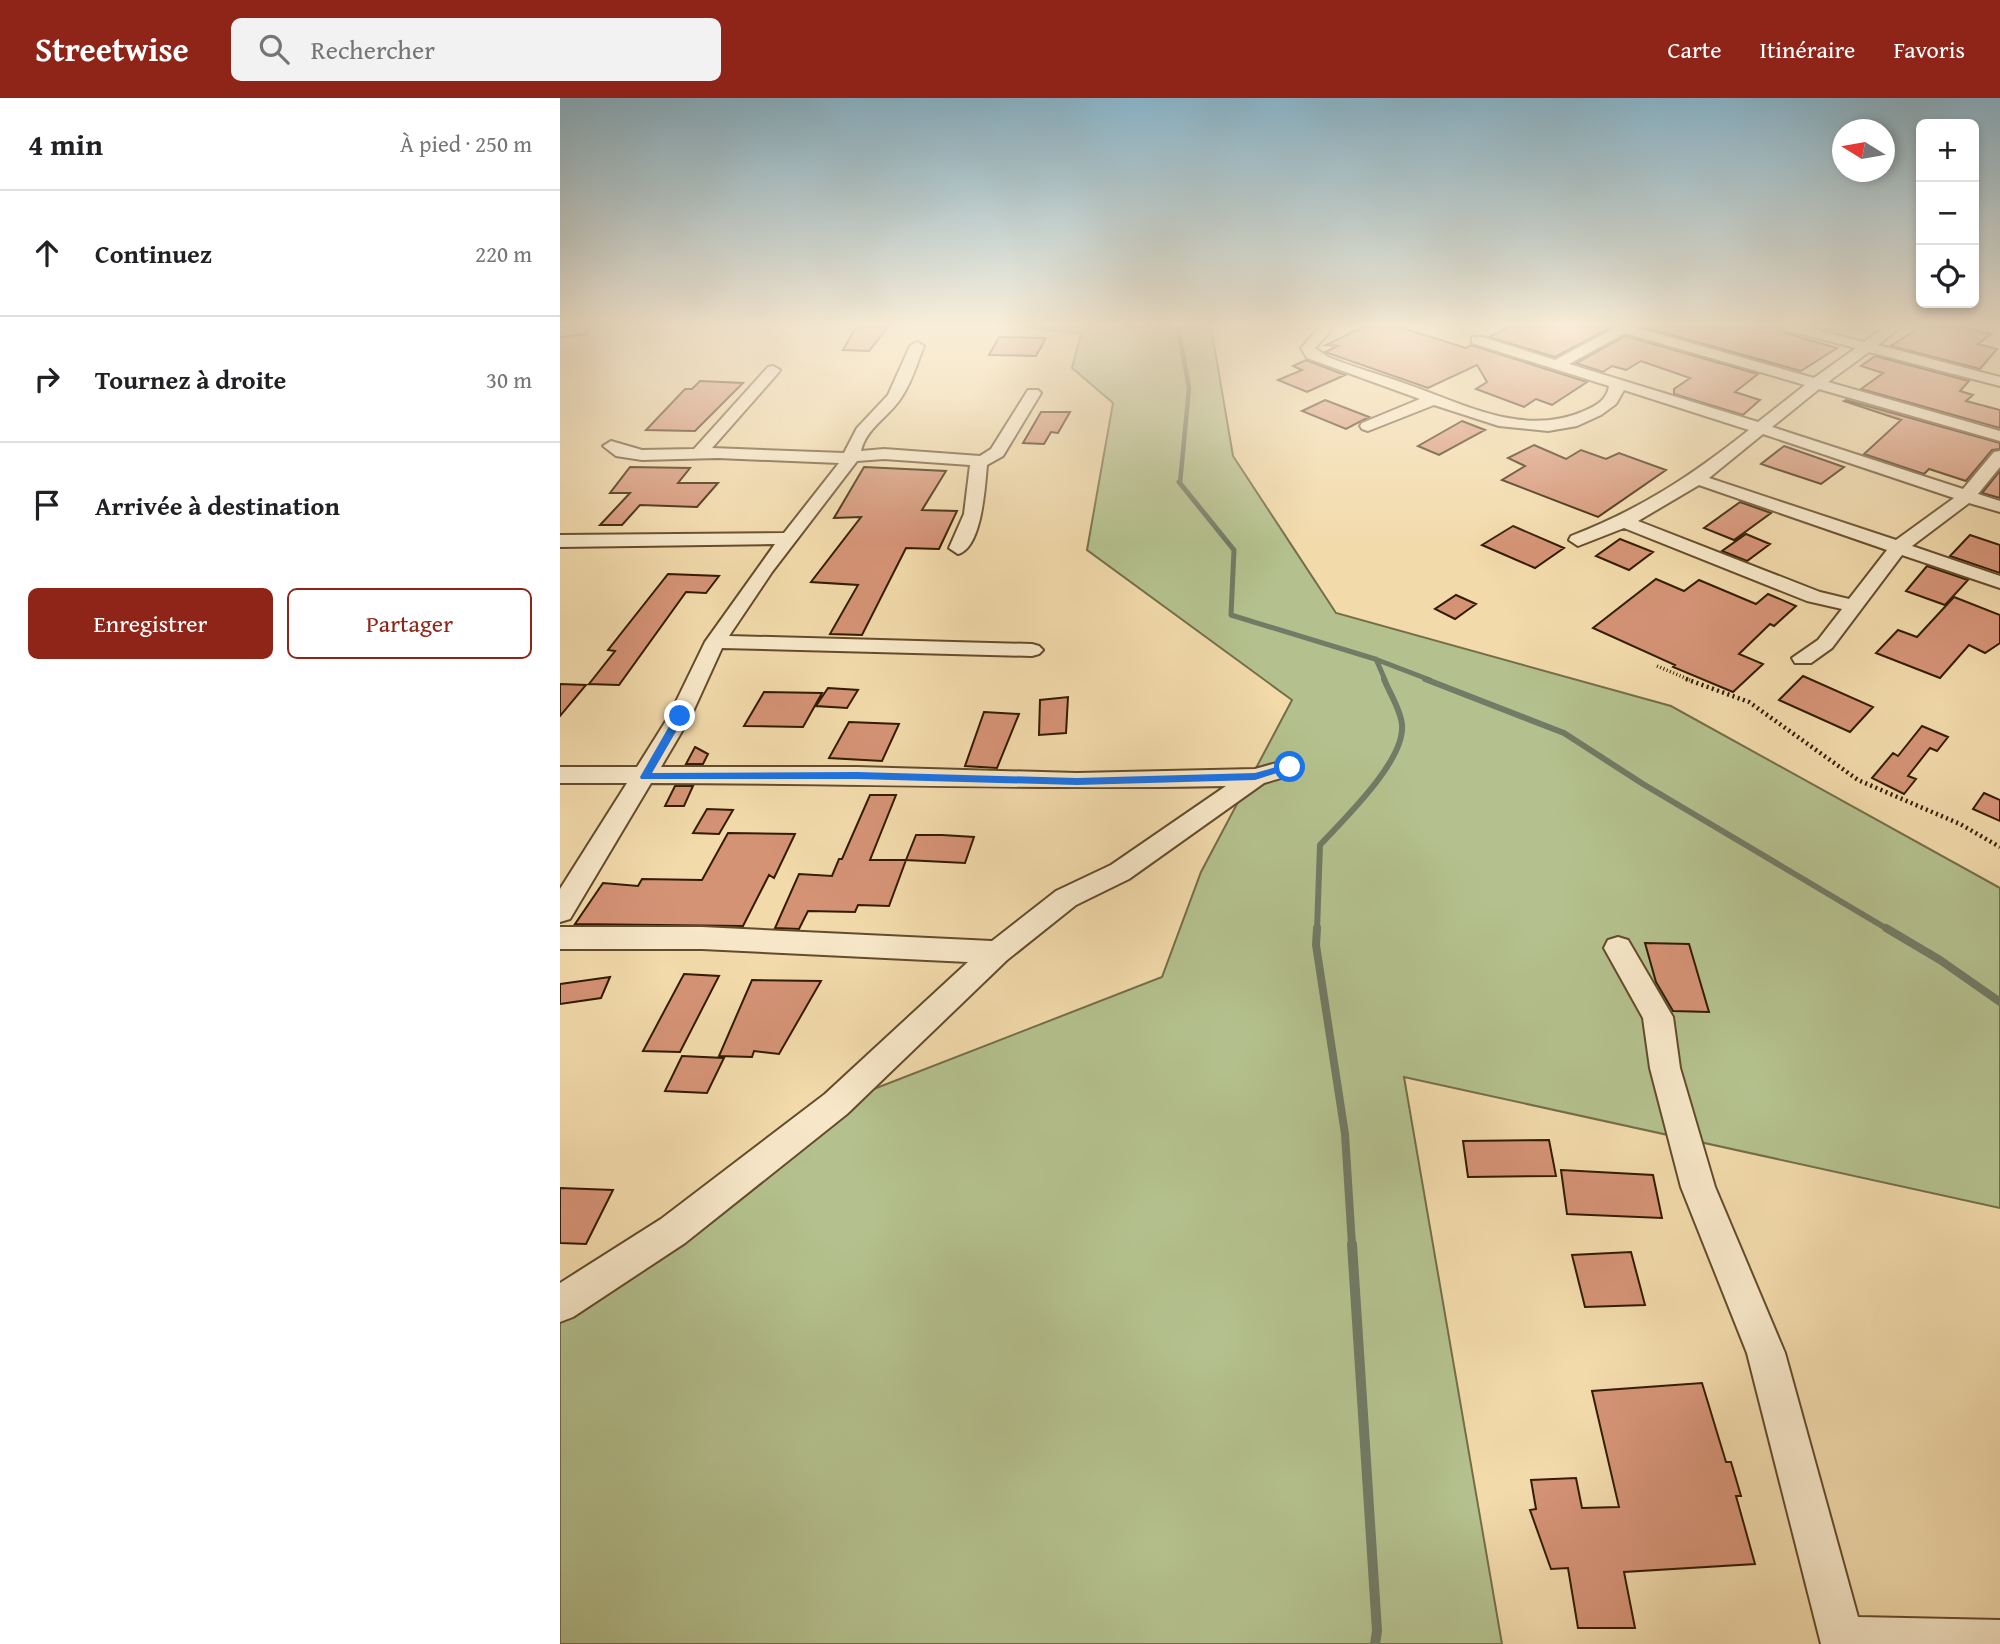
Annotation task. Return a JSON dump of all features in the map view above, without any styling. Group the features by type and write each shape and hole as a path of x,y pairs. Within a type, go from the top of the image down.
{"street":[{"path":"698,454 747,399"},
{"path":"560,912 645,777 680,716 715,642 789,538 852,457 853,444 893,399"},
{"path":"611,446 622,452 642,455 852,457 884,454 979,461 989,459 997,452 1029,399"},
{"path":"1368,426 1432,400 1500,422 1553,426 1593,414 1613,399"},
{"path":"1666,399 2000,507"},
{"path":"1578,540 1624,522 1697,479 1798,399"},
{"path":"1873,399 2000,436"},
{"path":"1803,658 1825,645 1900,546 1967,496 2000,456"},
{"path":"958,548 973,514 979,461"},
{"path":"1697,479 2000,582"},
{"path":"1624,522 1814,597 1855,607"},
{"path":"560,541 789,538"},
{"path":"715,642 1032,650"},
{"path":"560,775 857,775 1077,781 1255,777 1290,767"},
{"path":"560,1304 673,1231 836,1104 998,953 1066,898 1120,872 1255,777"},
{"path":"560,939 702,938 998,953"},
{"path":"1618,948 1658,1017 1665,1068 1698,1187 1766,1353 1843,1641 2000,1642"}],"path":[{"path":"1657,666 1716,692 1749,702 1858,780 1960,824 2000,847"}],"green space":[{"path":"1108,399 1223,399 1233,456 1336,613 1671,706 2000,888 2000,1208 1404,1077 1502,1644 560,1644 560,1302 861,1094 1162,977 1201,872 1292,700 1087,550 1113,403"}],"building":[{"path":"675,399 727,399 695,431 646,430"},
{"path":"1503,399 1536,399 1524,407"},
{"path":"1536,399 1561,399 1552,405"},
{"path":"1691,399 1760,400 1743,415"},
{"path":"1897,399 1968,399 1966,401 2000,410 2000,428"},
{"path":"1325,400 1369,417 1346,429 1302,411"},
{"path":"1844,401 2000,443 2000,449 1992,450 1966,481 1929,469 1924,474 1864,454 1901,420"},
{"path":"1041,412 1070,412 1058,433 1051,432 1044,444 1023,443"},
{"path":"1462,421 1485,430 1439,455 1418,446"},
{"path":"1534,445 1566,459 1581,450 1606,459 1619,453 1666,470 1598,517 1502,480 1525,466 1508,458"},
{"path":"1784,446 1844,467 1821,484 1761,464"},
{"path":"630,467 690,468 678,483 718,483 697,507 640,505 622,525 600,525 630,493 610,493"},
{"path":"864,467 946,471 922,510 957,511 939,549 906,548 862,635 830,634 858,585 811,582 861,517 834,518"},
{"path":"2000,471 2000,498 1982,493"},
{"path":"1740,502 1771,513 1734,540 1704,528"},
{"path":"1513,526 1564,548 1535,568 1482,545"},
{"path":"1746,534 1770,544 1747,561 1722,551"},
{"path":"1970,535 2000,545 2000,573 1950,556"},
{"path":"1620,539 1653,552 1629,570 1596,556"},
{"path":"1927,566 1968,580 1945,605 1906,591"},
{"path":"668,574 719,576 706,593 686,592 619,685 589,684 615,651 608,650"},
{"path":"1656,579 1684,591 1699,580 1756,604 1768,594 1796,606 1774,626 1770,624 1739,654 1763,664 1733,692 1673,667 1675,665 1593,628"},
{"path":"1456,595 1476,604 1455,619 1435,609"},
{"path":"1954,597 2000,615 2000,643 1985,653 1969,645 1940,678 1876,653 1898,630 1917,637"},
{"path":"1803,676 1873,707 1850,732 1779,700"},
{"path":"560,684 586,685 560,716"},
{"path":"828,688 858,690 847,708 816,706"},
{"path":"764,692 822,693 803,727 744,726"},
{"path":"1068,697 1066,733 1039,735 1040,700"},
{"path":"984,712 1019,714 997,768 965,766"},
{"path":"849,722 899,724 882,761 829,758"},
{"path":"1922,726 1948,737 1937,751 1930,748 1908,776 1916,779 1904,794 1872,778 1893,753 1898,756"},
{"path":"695,747 708,754 703,764 686,764"},
{"path":"675,786 693,786 684,806 665,806"},
{"path":"1984,793 2000,800 2000,821 1973,809"},
{"path":"870,795 896,795 870,860 906,860 889,906 858,905 855,912 808,911 799,929 775,928 799,874 832,876"},
{"path":"707,809 733,810 719,834 693,833"},
{"path":"728,833 795,834 774,878 769,875 743,926 575,924 603,883 638,886 642,879 702,880"},
{"path":"916,835 974,837 965,863 906,860"},
{"path":"1645,943 1689,944 1709,1012 1673,1011 1656,982"},
{"path":"684,974 719,976 680,1052 643,1051"},
{"path":"610,977 601,998 560,1004 560,984"},
{"path":"752,980 821,981 779,1054 754,1051 752,1057 719,1056"},
{"path":"682,1056 724,1058 707,1093 665,1091"},
{"path":"1549,1140 1556,1176 1468,1177 1463,1141"},
{"path":"1561,1170 1653,1175 1662,1218 1567,1214"},
{"path":"560,1188 613,1190 586,1244 560,1243"},
{"path":"1631,1252 1645,1305 1585,1307 1572,1255"},
{"path":"1702,1383 1726,1462 1731,1462 1741,1496 1736,1496 1755,1564 1624,1572 1635,1628 1578,1628 1568,1568 1551,1569 1530,1510 1536,1509 1531,1480 1576,1478 1582,1508 1619,1507 1592,1391"}],"waterway":[{"path":"1180,483 1188,399"},
{"path":"1179,482 1234,550 1231,615 1376,659"},
{"path":"1376,659 1430,680"},
{"path":"1376,659 1385,680"},
{"path":"1317,930 1320,845 1384,772 1400,739 1401,719 1384,679"},
{"path":"1425,679 1564,733 1643,784 1889,930"},
{"path":"1317,928 1316,945 1345,1134 1352,1245"},
{"path":"1886,928 1940,960 2000,1002"},
{"path":"1352,1244 1377,1631 1375,1644"}],"route":[{"path":"680,716 645,777 857,775 1077,781 1255,777 1290,767"}]}
